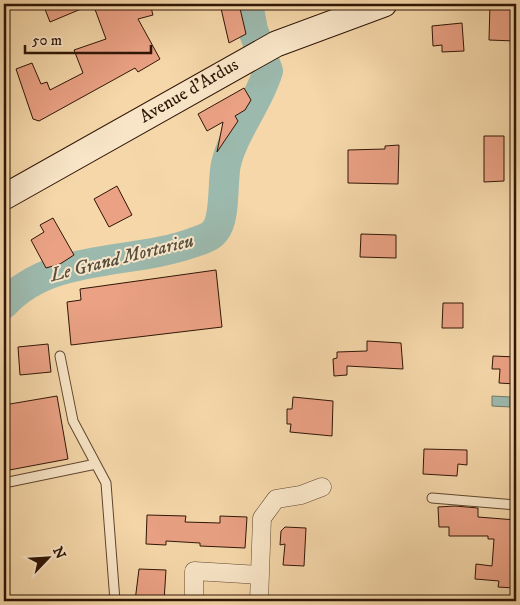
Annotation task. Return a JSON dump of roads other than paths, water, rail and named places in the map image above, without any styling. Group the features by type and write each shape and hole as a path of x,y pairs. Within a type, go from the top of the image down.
{"main road":[{"name":"Avenue d'Ardus","path":"4,197 247,58 276,44 384,4"}],"street":[{"path":"259,601 262,518 276,499 302,495 322,487"},
{"path":"194,601 194,571 259,574"}],"lane":[{"path":"60,356 73,421 106,483 115,601"},
{"path":"4,483 96,464"},
{"path":"432,498 516,505"}],"waterway":[{"name":"Le Grand Mortarieu","path":"4,304 23,288 44,276 68,268 168,250 205,238 215,231 221,218 226,164 235,140 264,83 268,71 253,30 248,4"}]}
